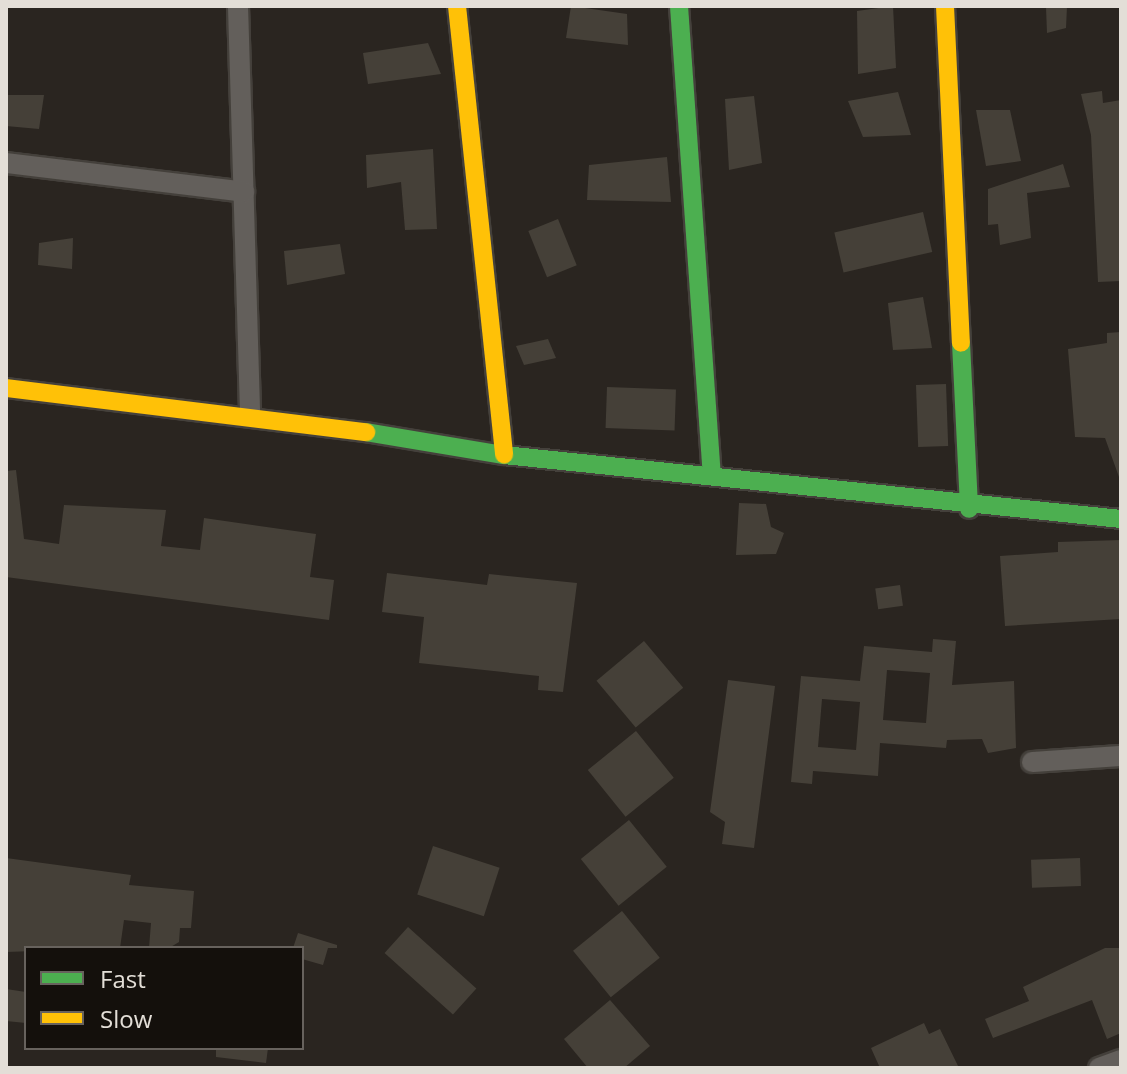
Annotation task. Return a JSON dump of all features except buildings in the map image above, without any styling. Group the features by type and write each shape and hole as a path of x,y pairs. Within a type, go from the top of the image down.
{"street":[{"path":"238,6 250,414"},
{"path":"457,6 504,455"},
{"path":"679,6 712,473"},
{"path":"945,6 969,509"},
{"path":"6,163 244,192"},
{"path":"6,388 250,414 504,455 712,473 969,509 1121,519"},
{"path":"1032,762 1121,756"},
{"path":"1099,1068 1121,1060"}],"traffic: fast":[{"path":"679,6 712,473"},
{"path":"961,343 969,509"},
{"path":"366,432 504,455 1121,519"}],"traffic: slow":[{"path":"457,6 504,455"},
{"path":"945,6 961,343"},
{"path":"6,388 366,432"}]}
